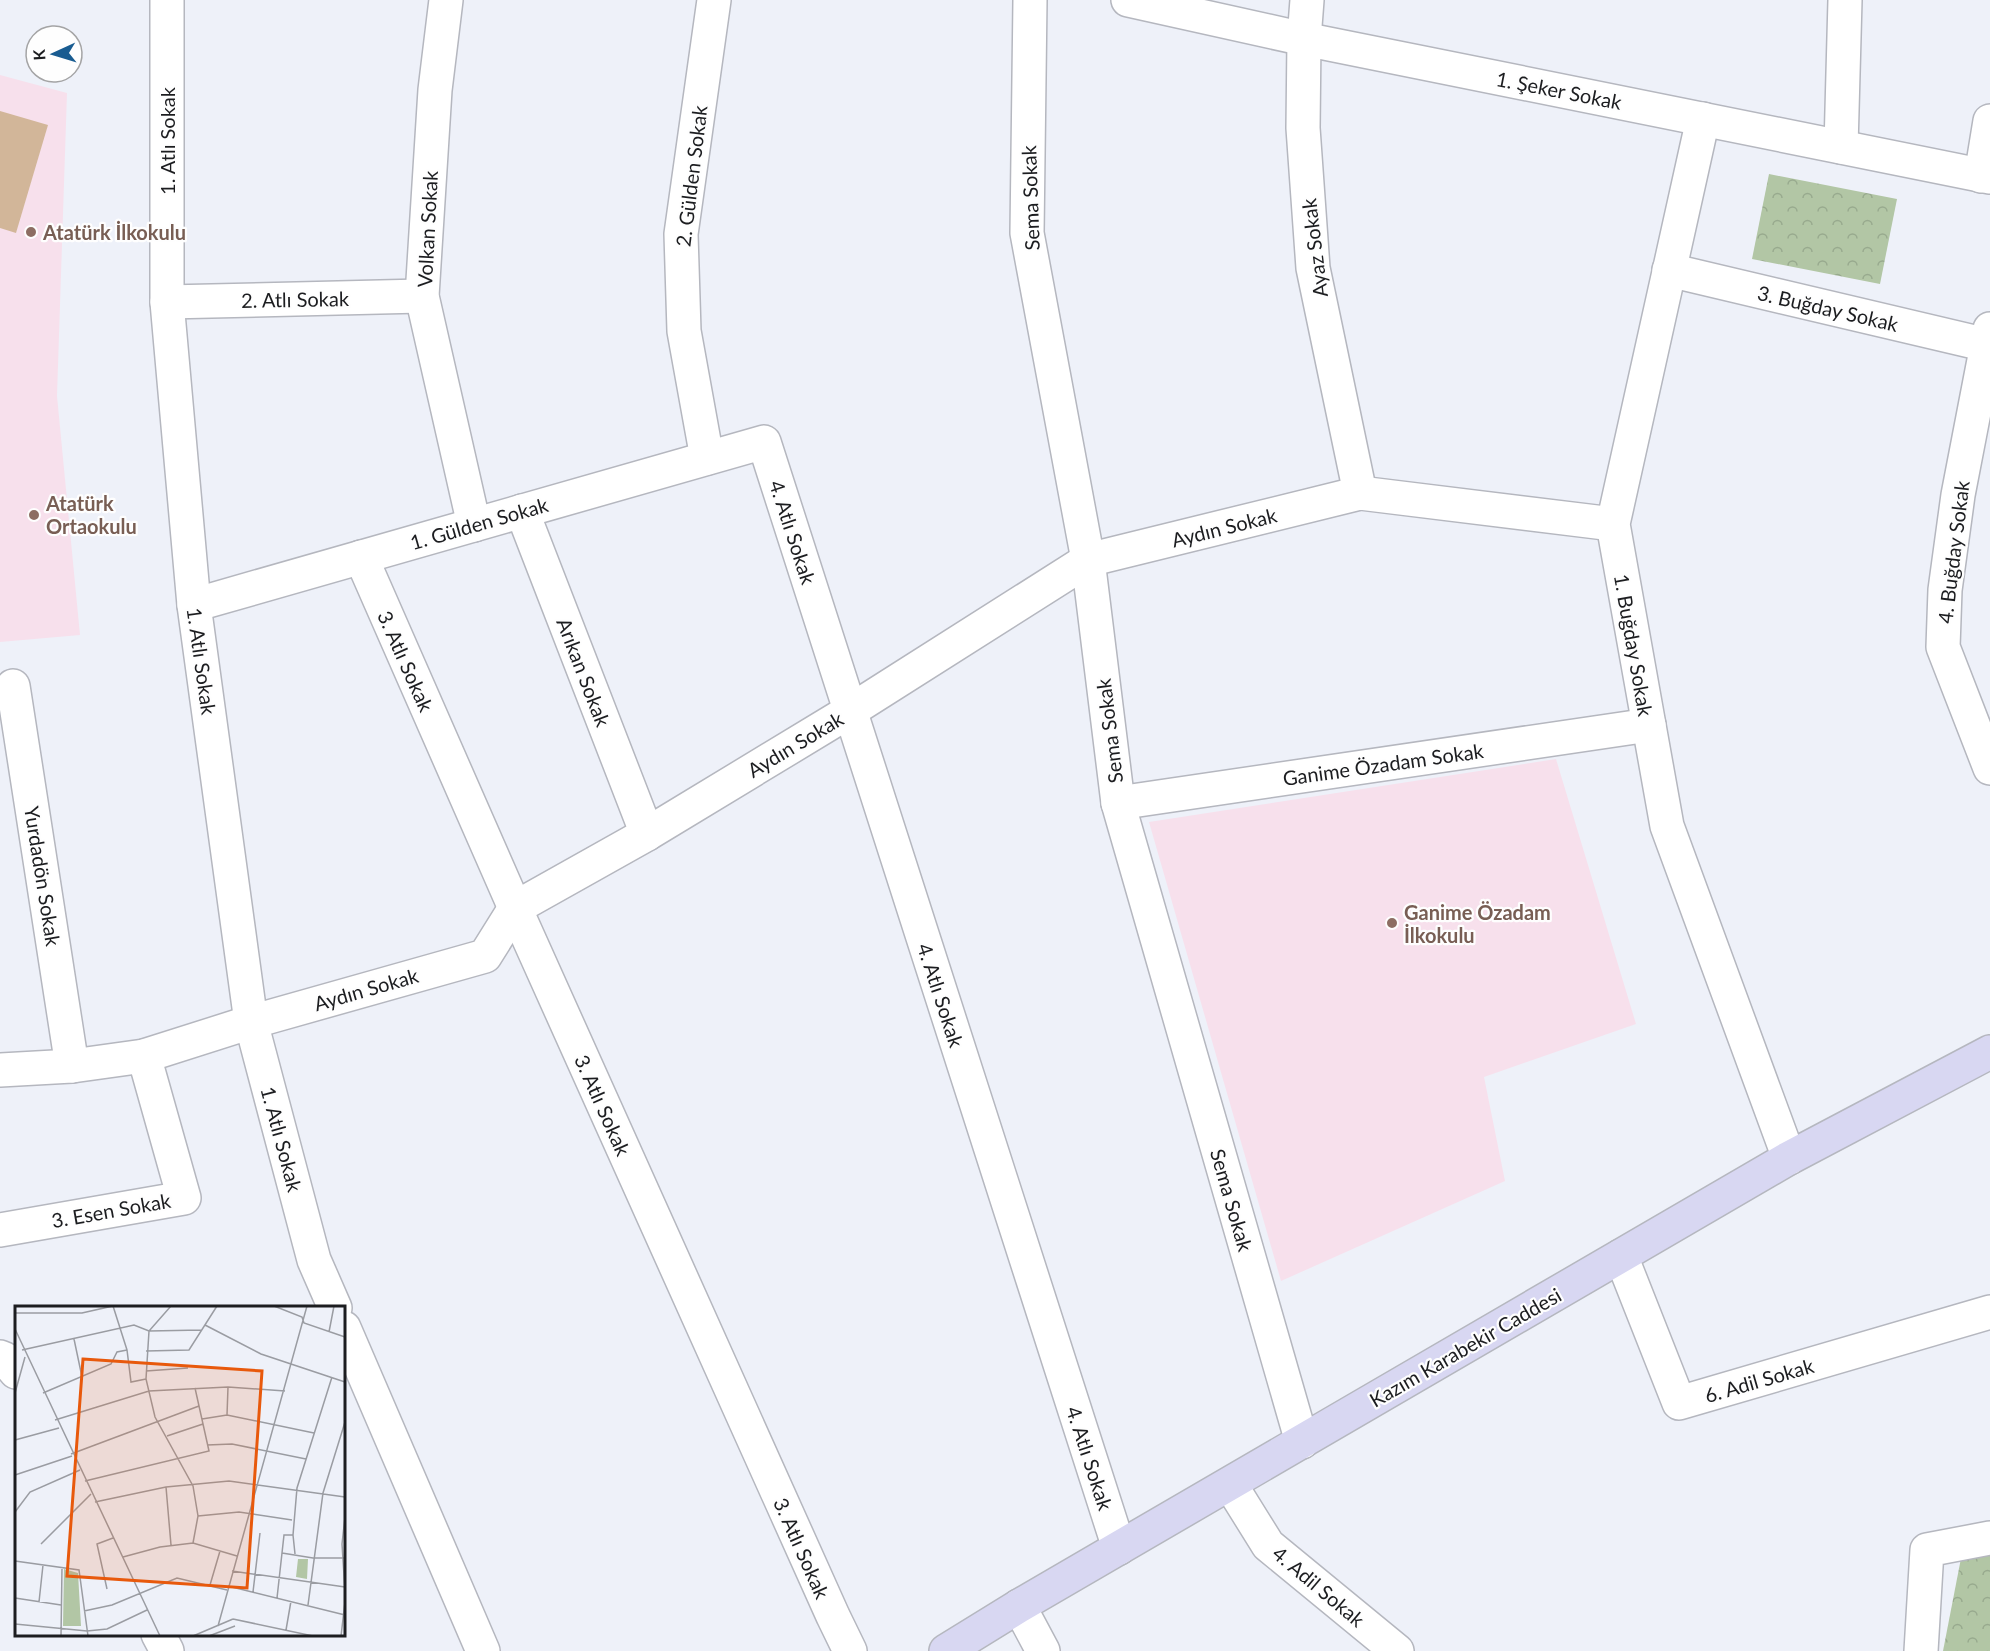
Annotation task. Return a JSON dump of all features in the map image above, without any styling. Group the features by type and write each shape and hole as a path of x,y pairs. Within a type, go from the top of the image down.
{"street":[{"name":"1. Atlı Sokak","path":"168,0 167,302 194,605 251,1022 314,1260 334,1306"},
{"name":"Volkan Sokak","path":"446,0 435,90 422,296 474,525"},
{"name":"2. Gülden Sokak","path":"707,458 684,331 681,234 714,0"},
{"name":"Sema Sokak","path":"1030,0 1027,233 1088,560 1118,803 1302,1442"},
{"name":"1. Şeker Sokak","path":"1128,0 1304,39 1986,176"},
{"name":"Ayaz Sokak","path":"1307,0 1303,128 1313,268 1360,493"},
{"path":"1841,147 1845,0"},
{"name":"1. Buğday Sokak","path":"1703,119 1613,524 1667,825 1789,1158"},
{"path":"1986,176 1990,121"},
{"name":"3. Buğday Sokak","path":"1669,270 1988,337"},
{"name":"2. Atlı Sokak","path":"167,302 422,296"},
{"name":"4. Buğday Sokak","path":"1988,337 1958,495 1946,590 1943,647 1990,768"},
{"name":"1. Gülden Sokak","path":"194,605 764,441"},
{"name":"4. Atlı Sokak","path":"764,441 1119,1548"},
{"name":"Aydın Sokak","path":"0,1070 72,1066 144,1056 251,1022 485,956 515,908 647,834 850,711 1088,560 1360,493 1613,524"},
{"name":"Arıkan Sokak","path":"522,511 647,834"},
{"name":"3. Atlı Sokak","path":"361,557 515,908 850,1651"},
{"name":"Yurdadön Sokak","path":"13,686 72,1066"},
{"name":"Ganime Özadam Sokak","path":"1118,803 1649,724"},
{"name":"Kazım Karabekir Caddesi","path":"946,1651 1019,1606 1789,1158 1990,1052"},
{"name":"3. Esen Sokak","path":"0,1230 184,1198 144,1056"},
{"name":"6. Adil Sokak","path":"1621,1256 1679,1403 1990,1312"},
{"path":"345,1330 483,1651"},
{"path":"0,1357 5,1359 15,1371"},
{"name":"4. Adil Sokak","path":"1230,1484 1268,1545 1397,1651"},
{"path":"1921,1651 1927,1550 1990,1538"},
{"path":"1019,1606 1043,1651"}],"shaded area":[{"path":"0,75 24,81 24,84 34,84 67,93 57,396 80,635 0,642"},
{"name":"Ganime Özadam İlkokulu","path":"1556,759 1636,1024 1484,1077 1505,1181 1281,1281 1149,822"}],"green space":[{"path":"1769,174 1897,199 1880,284 1752,259"},
{"path":"1990,1550 1990,1651 1943,1651 1962,1553"}],"building":[{"path":"0,111 48,125 16,233 0,228"}],"place":[{"name":"Atatürk İlkokulu","path":"31,232"},
{"name":"Atatürk Ortaokulu","path":"34,515"},
{"name":"Ganime Özadam İlkokulu","path":"1392,923"}]}
